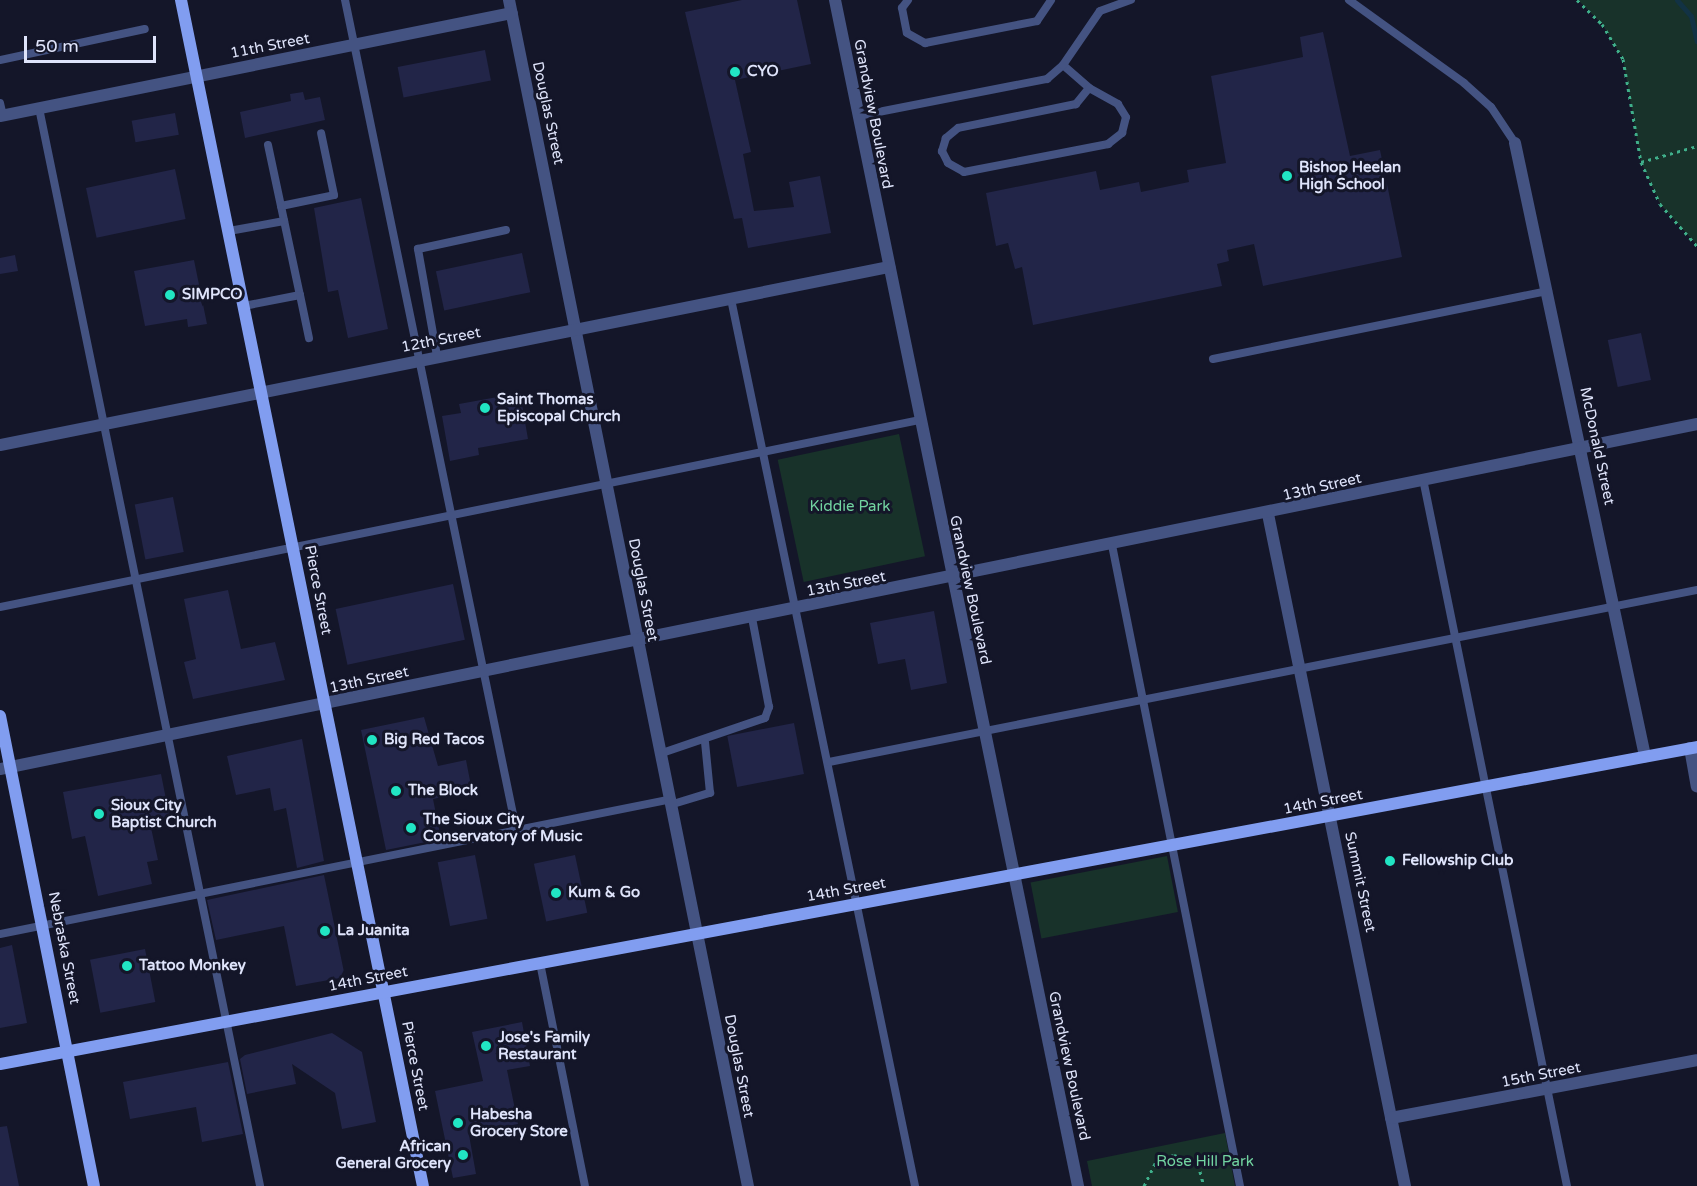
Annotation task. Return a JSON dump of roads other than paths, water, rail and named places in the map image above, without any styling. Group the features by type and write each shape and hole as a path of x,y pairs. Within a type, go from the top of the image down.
{"main road":[{"name":"Pierce Street","path":"181,0 423,1186"},
{"name":"Nebraska Street","path":"0,716 5,768 45,925 94,1186"},
{"name":"14th Street","path":"0,1064 1693,748"}],"street":[{"name":"Douglas Street","path":"509,0 748,1186"},
{"name":"Grandview Boulevard","path":"835,0 1078,1186"},
{"name":"11th Street","path":"1,112 39,108 512,13"},
{"name":"McDonald Street","path":"1515,143 1550,291 1645,756"},
{"name":"12th Street","path":"0,445 262,389 889,267"},
{"name":"13th Street","path":"5,768 952,579 1268,514 1423,479 1697,424"},
{"name":"Summit Street","path":"1268,514 1405,1186"},
{"path":"1693,748 1697,786"},
{"name":"15th Street","path":"1391,1118 1697,1060"}],"lane":[{"path":"345,0 419,360 448,516 516,829"},
{"path":"908,0 902,8 907,33 925,43 1037,21 1051,0"},
{"path":"1349,0 1464,83 1491,107 1515,143"},
{"path":"858,116 1047,79 1063,65 1084,27 1100,11 1126,1"},
{"path":"0,60 145,29"},
{"path":"1063,65 1089,88 1118,104 1126,117 1122,133 1108,144 964,172 948,163 942,151 946,138 958,128 1076,104 1089,88"},
{"path":"39,108 260,1186"},
{"path":"281,206 334,195 321,133"},
{"path":"268,145 309,338"},
{"path":"229,231 284,221"},
{"path":"437,356 418,249 506,230"},
{"path":"1213,359 1550,291"},
{"path":"244,306 300,295"},
{"path":"732,299 915,1186"},
{"path":"0,607 920,420"},
{"path":"1423,479 1567,1186"},
{"path":"1112,545 1240,1186"},
{"path":"829,762 1143,703 1300,671 1456,635 1697,590"},
{"path":"662,753 705,742 765,718 769,708 752,618"},
{"path":"0,934 516,829 710,793 705,742"},
{"path":"540,963 585,1186"}],"waterway":[{"path":"1677,0 1691,16 1697,41"}],"place":[{"name":"CYO","path":"735,72"},
{"name":"Bishop Heelan High School","path":"1287,176"},
{"name":"SIMPCO","path":"170,295"},
{"name":"Saint Thomas Episcopal Church","path":"485,408"},
{"name":"Big Red Tacos","path":"372,740"},
{"name":"The Block","path":"396,791"},
{"name":"Sioux City Baptist Church","path":"99,814"},
{"name":"The Sioux City Conservatory of Music","path":"411,828"},
{"name":"Fellowship Club","path":"1390,861"},
{"name":"Kum & Go","path":"556,893"},
{"name":"La Juanita","path":"325,931"},
{"name":"Tattoo Monkey","path":"127,966"},
{"name":"Jose's Family Restaurant","path":"486,1046"},
{"name":"Habesha Grocery Store","path":"458,1123"},
{"name":"African General Grocery","path":"463,1155"}],"park label":[{"name":"Kiddie Park","path":"850,507"},
{"name":"Rose Hill Park","path":"1205,1162"}]}
